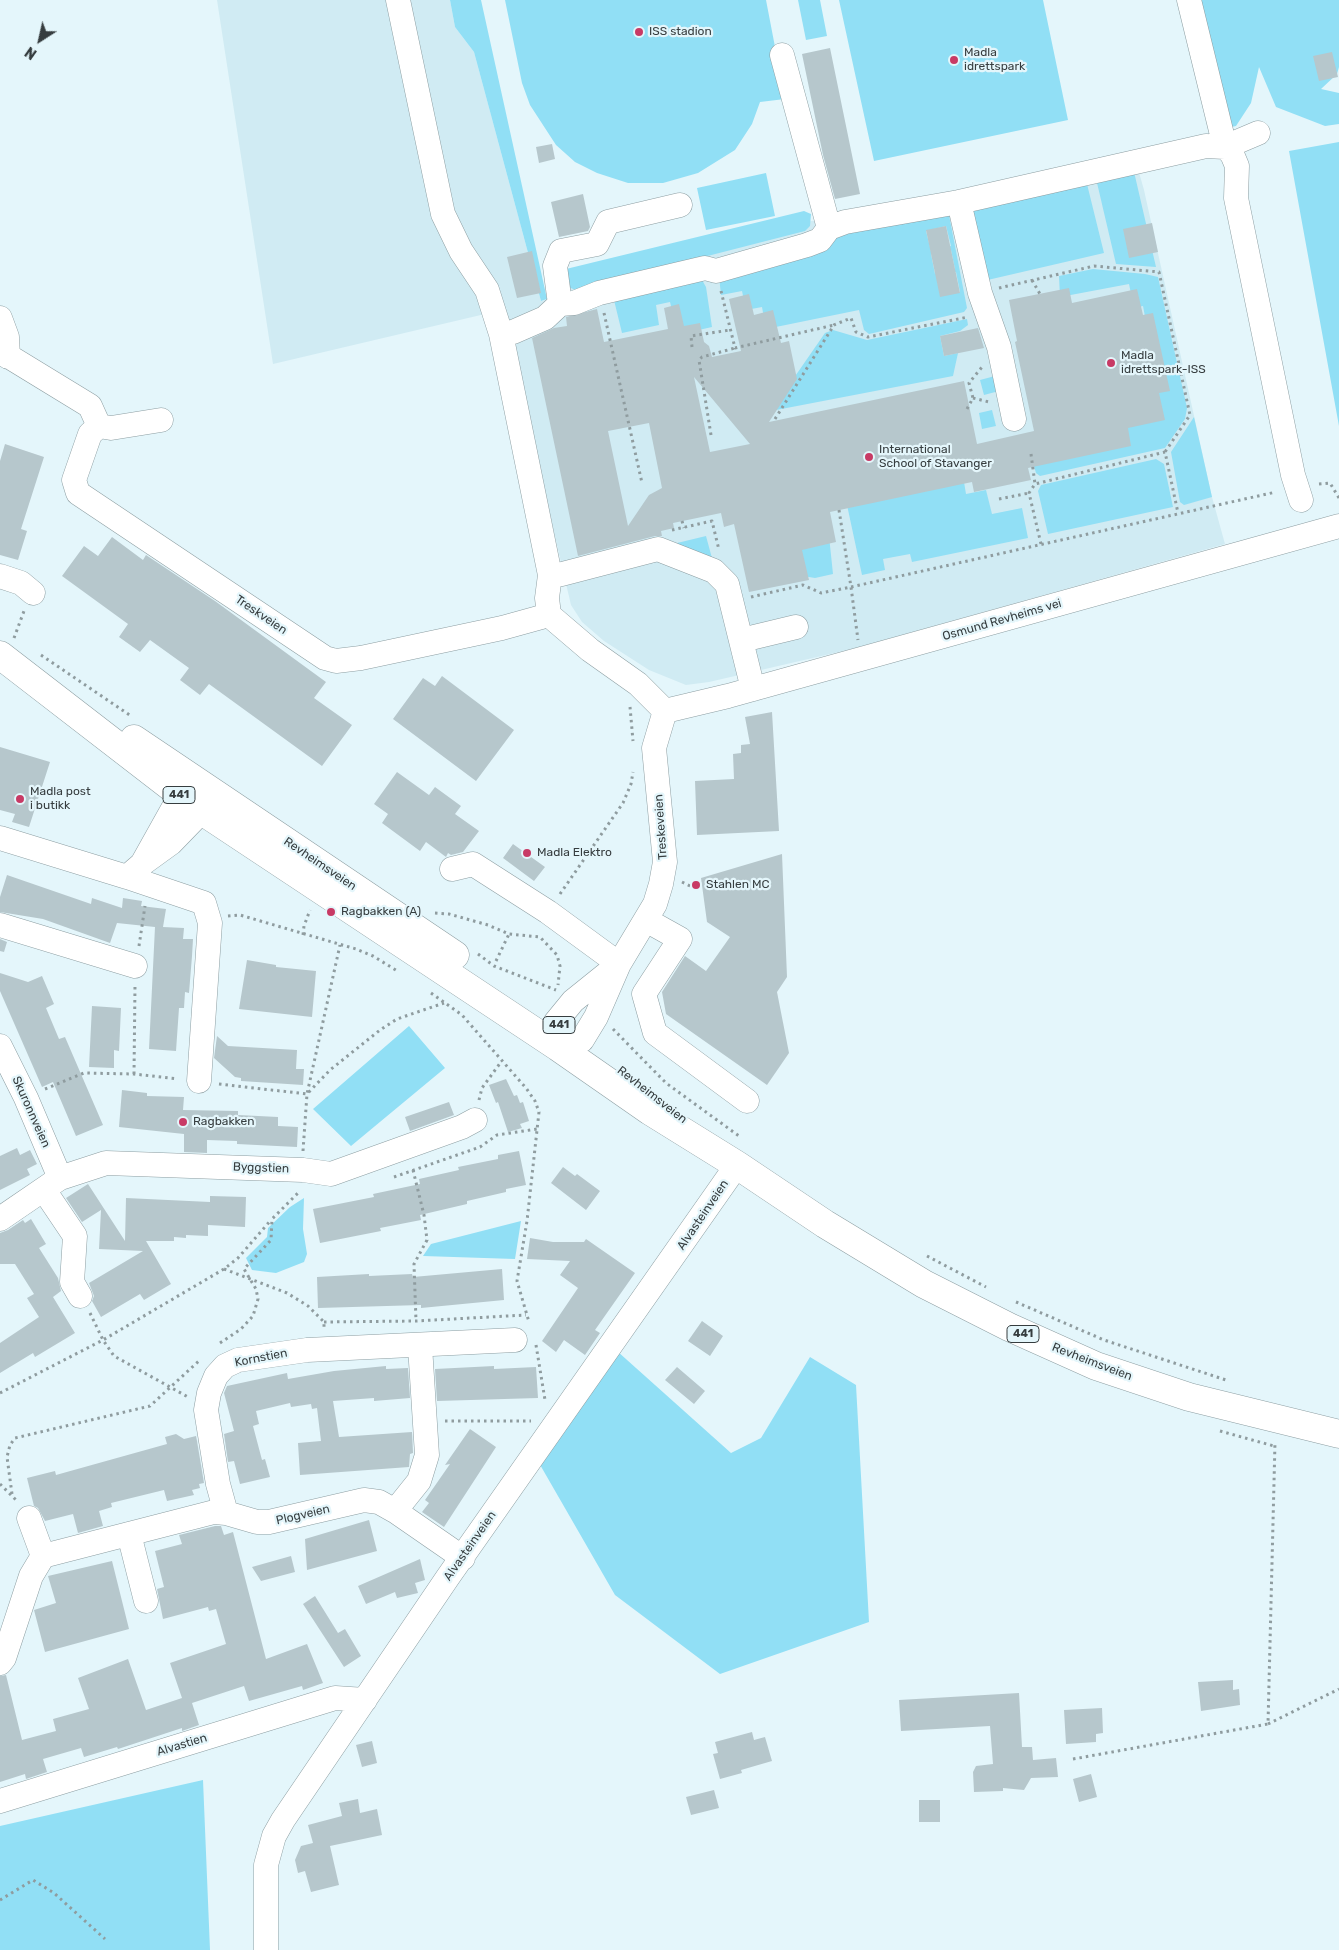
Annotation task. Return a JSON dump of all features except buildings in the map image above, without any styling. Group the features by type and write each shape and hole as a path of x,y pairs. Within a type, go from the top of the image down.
{"main road":[{"name":"Revheimsveien","path":"9,653 195,798 660,1098 741,1153 825,1224 916,1279 1009,1327 1096,1366 1189,1397 1339,1434"}],"street":[{"path":"398,0 444,214 457,245 487,290 498,323 550,575 547,598 549,615 590,650 638,684 665,710"},
{"path":"1189,0 1225,147 1232,154 1237,166 1236,198 1297,488"},
{"path":"782,54 829,228"},
{"path":"498,323 513,332 545,318 560,304 574,303 599,293 705,268 716,270 807,245 820,240 829,228 845,222 959,202 1206,146 1225,147 1258,133"},
{"path":"959,202 983,303 999,347 1014,418"},
{"path":"560,304 556,266 561,251 596,244 608,222 680,205"},
{"path":"0,318 7,337 4,354 90,406 105,427 161,420"},
{"name":"Treskveien","path":"105,427 90,434 74,480 78,493 325,658 336,661 361,658 502,628 549,615"},
{"name":"Osmund Revheims vei","path":"665,710 754,689 1339,526"},
{"path":"550,575 562,574 658,548 714,571 727,584 754,689"},
{"path":"0,576 21,583 33,593"},
{"path":"742,640 796,627"},
{"name":"Treskeveien","path":"565,1037 596,1017 619,964 646,920 661,884 665,862 654,748 665,710"},
{"path":"135,870 195,798"},
{"path":"0,838 135,870 204,903 209,919 199,1081"},
{"path":"452,869 473,864 548,912 619,964"},
{"path":"646,920 680,939 644,994 655,1033 747,1101"},
{"path":"0,925 135,966"},
{"name":"Treskeveien","path":"565,1037 573,1001 619,964"},
{"name":"Skuronnveien","path":"0,1047 26,1098 52,1184"},
{"name":"Byggstien","path":"0,1219 52,1184 106,1163 303,1170 331,1174 462,1127 475,1120"},
{"name":"Alvasteinveien","path":"266,1950 266,1865 274,1836 549,1432 657,1282 741,1153"},
{"path":"52,1184 75,1236 72,1282 80,1296"},
{"name":"Kornstien","path":"226,1513 218,1484 206,1410 209,1393 216,1376 225,1366 238,1360 325,1349 420,1346 527,1337"},
{"path":"395,1511 419,1480 427,1455 420,1346"},
{"name":"Plogveien","path":"43,1556 214,1512 226,1513 257,1522 269,1522 364,1500 379,1502 395,1511 463,1558"},
{"path":"0,1663 4,1658 31,1576 43,1556 29,1518"},
{"path":"130,1534 146,1601"},
{"name":"Alvastien","path":"0,1801 335,1698 365,1700"}],"path":[{"path":"711,435 699,360 702,357 834,326 851,318 856,332 868,337 983,303 1032,280 1094,266 1159,272 1190,415 1165,452 1034,484"},
{"path":"716,270 735,348"},
{"path":"1032,280 1040,294"},
{"path":"599,293 642,483"},
{"path":"775,419 834,326"},
{"path":"692,346 691,336 730,330"},
{"path":"967,409 973,398 969,382 999,347"},
{"path":"1165,452 1178,513"},
{"path":"1031,454 1034,484 1030,493 1041,544"},
{"path":"731,601 803,585 822,593 1297,488 1330,483 1339,498"},
{"path":"999,499 1030,493"},
{"path":"839,510 860,649"},
{"path":"682,521 684,528"},
{"path":"9,653 33,593"},
{"path":"629,702 634,745"},
{"path":"540,937 548,912 623,803 631,784 634,767"},
{"path":"677,880 694,888"},
{"path":"134,1074 135,966 146,905"},
{"path":"303,935 304,926 311,908"},
{"path":"430,914 449,914 488,925 509,934 540,937 557,955 560,966 557,990"},
{"path":"209,919 240,915 373,956 401,973"},
{"path":"496,961 509,934"},
{"path":"0,1393 103,1340 224,1269 238,1258 272,1219 302,1189 307,1094 340,945"},
{"path":"423,988 462,1015 501,1062 526,1088 535,1101 539,1112 527,1220 517,1281 526,1315 527,1337 546,1394 545,1403"},
{"path":"307,1094 330,1070 380,1030 397,1019 445,1003"},
{"path":"609,1025 666,1083 741,1153"},
{"path":"475,1120 482,1088 501,1062"},
{"path":"26,1098 84,1073 134,1074 307,1094"},
{"path":"413,1170 424,1215 426,1240 414,1264 416,1321"},
{"path":"251,1281 244,1269 271,1240 272,1219"},
{"path":"922,1254 991,1290"},
{"path":"224,1269 251,1281 287,1293 308,1306 324,1322 325,1349"},
{"path":"80,1296 103,1340 114,1356 190,1398"},
{"path":"1009,1298 1104,1340 1234,1382"},
{"path":"324,1322 416,1321 526,1315"},
{"path":"12,1494 7,1457 10,1445 15,1438 150,1406 203,1356"},
{"path":"1268,1724 1275,1419"},
{"path":"425,1422 538,1421 549,1432"},
{"path":"1215,1429 1274,1446"},
{"path":"1073,1758 1268,1724 1339,1689"},
{"path":"0,1900 34,1880 54,1893 105,1939"}],"shaded area":[{"name":"International School of Stavanger","path":"217,0 450,0 455,27 474,52 541,301 567,294 564,280 807,222 1134,155 1144,190 1212,497 1225,544 856,648 709,682 686,685 649,670 604,641 582,622 571,605 502,310 273,364"},
{"path":"450,0 481,0 547,299 541,301 474,52 455,27"},
{"path":"505,0 766,0 785,99 760,102 752,124 735,150 698,173 663,183 628,183 597,173 575,162 556,145 530,105 522,83"},
{"path":"798,0 820,0 827,36 806,40"},
{"name":"Madla idrettspark","path":"839,0 1043,0 1068,120 874,161"},
{"path":"1194,0 1339,0 1339,67 1337,74 1321,89 1339,93 1339,124 1325,126 1276,107 1259,67 1251,103 1236,126 1223,129"},
{"path":"1339,142 1339,426 1289,151"},
{"path":"1132,163 1156,267 1116,264 1094,170"},
{"path":"766,173 775,216 706,230 697,188"},
{"path":"1086,180 1104,253 979,282 962,210"},
{"path":"804,211 811,214 810,226 805,231 575,290 569,287 566,269"},
{"path":"949,215 967,308 964,312 869,334 864,330 859,310 766,329 762,307 746,310 742,291 721,295 719,276 826,229","holes":["946,226 951,246 931,251 926,231","951,250 955,269 935,274 931,254","956,272 960,293 936,276"]},
{"path":"1093,269 1158,277 1187,408 1185,419 1165,448 1040,476 1036,473 1033,463 1150,343 1143,306 1134,308 1129,284 1060,297 1059,276"},
{"path":"702,280 706,287 712,327 681,334 675,322 670,302 656,305 659,325 622,333 613,296"},
{"path":"967,319 968,325 960,331 940,336 944,356 958,353 953,376 771,411 825,333 833,330 867,340"},
{"path":"995,376 999,391 984,395 980,380"},
{"path":"992,410 996,426 982,429 979,413"},
{"path":"1194,417 1212,497 1184,505 1180,502 1171,452"},
{"path":"1156,459 1164,464 1173,507 1048,534 1038,491 1041,485"},
{"path":"964,482 966,494 986,490 992,514 1022,508 1028,538 912,562 910,554 883,559 885,570 862,575 847,505"},
{"path":"706,536 713,562 673,544"},
{"path":"829,536 833,574 815,578 803,576 798,545"},
{"path":"409,1026 445,1068 351,1146 313,1109"},
{"path":"304,1198 303,1229 307,1254 304,1262 276,1273 252,1270 246,1258 267,1237 268,1228 290,1207"},
{"path":"521,1221 515,1259 423,1256 431,1244"},
{"path":"617,1351 731,1453 761,1438 810,1357 856,1385 869,1622 720,1674 615,1595 539,1463"},
{"path":"203,1780 210,1950 0,1950 0,1826"}],"place":[{"name":"ISS stadion","path":"639,32"},
{"name":"Madla idrettspark","path":"954,60"},
{"name":"Madla idrettspark-ISS","path":"1111,363"},
{"name":"International School of Stavanger","path":"869,457"},
{"name":"Madla post i butikk","path":"20,799"},
{"name":"Madla Elektro","path":"527,853"},
{"name":"Stahlen MC","path":"696,885"},
{"name":"Ragbakken (A)","path":"331,912"},
{"name":"Ragbakken","path":"183,1122"}]}
